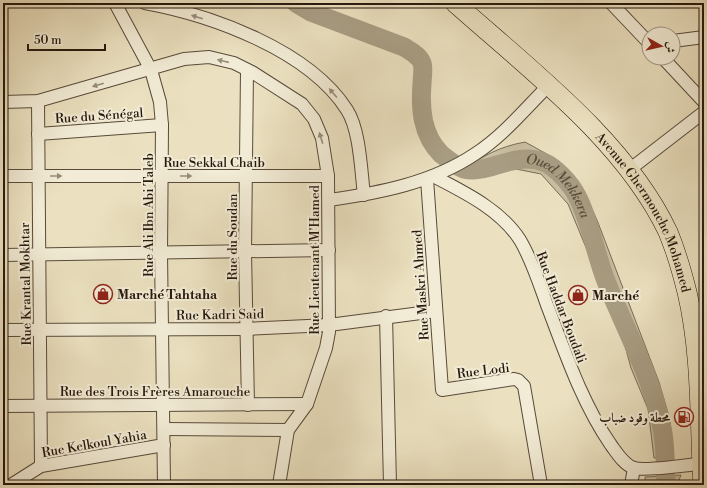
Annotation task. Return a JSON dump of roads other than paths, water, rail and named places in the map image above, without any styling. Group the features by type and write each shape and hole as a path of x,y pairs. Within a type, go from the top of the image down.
{"main road":[{"name":"Avenue Ghermouche Mohamed","path":"455,3 587,122 629,170 647,195 668,232 687,294 700,358 697,464 703,485"}],"street":[{"name":"Rue Ali Ibn Abi Taleb","path":"115,3 151,70 160,102 162,125 161,253 164,485"},
{"path":"145,3 161,6 229,26 270,45 302,65 330,89 347,110 357,141 364,195"},
{"path":"611,3 641,35"},
{"path":"681,41 704,37"},
{"name":"Rue Lieutenant M'Hamed","path":"3,102 38,101 151,70 184,59 209,57 234,63 302,104 314,119 322,138 328,176 329,325 326,348 307,404 288,430"},
{"path":"670,66 704,102"},
{"name":"Rue du Soudan","path":"247,70 245,252 248,405"},
{"path":"329,200 364,195 434,176 475,154 502,133 548,86"},
{"name":"Rue Krantal Mokhtar","path":"38,101 40,330 39,406 41,466"},
{"path":"629,170 704,112"},
{"name":"Rue du Sénégal","path":"38,134 162,125"},
{"name":"Rue Sekkal Chaib","path":"3,176 328,176"},
{"name":"Rue Maskri Ahmed","path":"434,176 436,311 442,390"},
{"name":"Rue Haddar Boudali","path":"434,176 462,191 490,210 506,222 520,240 532,264 571,370 578,384 604,434 619,456 637,468"},
{"path":"3,255 329,250"},
{"name":"Rue Kadri Said","path":"3,330 246,329 329,325 386,316 436,311"},
{"path":"386,316 390,485"},
{"name":"Rue Lodi","path":"442,390 514,379 518,380 524,386 541,485"},
{"name":"Rue des Trois Frères Amarouche","path":"3,406 307,404"},
{"path":"164,429 288,430 279,485"},
{"name":"Rue Kelkoul Yahia","path":"10,485 41,466 164,445"},
{"path":"631,485 637,468 697,464"}],"waterway":[{"name":"Oued Mekkera","path":"296,3 311,12 404,47 419,58 423,68 421,103 426,130 430,139 441,154 461,168 473,170 482,169 522,159 533,159 548,164 563,176 571,186 582,206 606,281 652,390 658,409 663,435 666,485"}],"place":[{"name":"Marché Tahtaha","path":"103,294"},
{"name":"Marché","path":"578,295"},
{"name":"محطة وقود ضباب","path":"684,417"}]}
